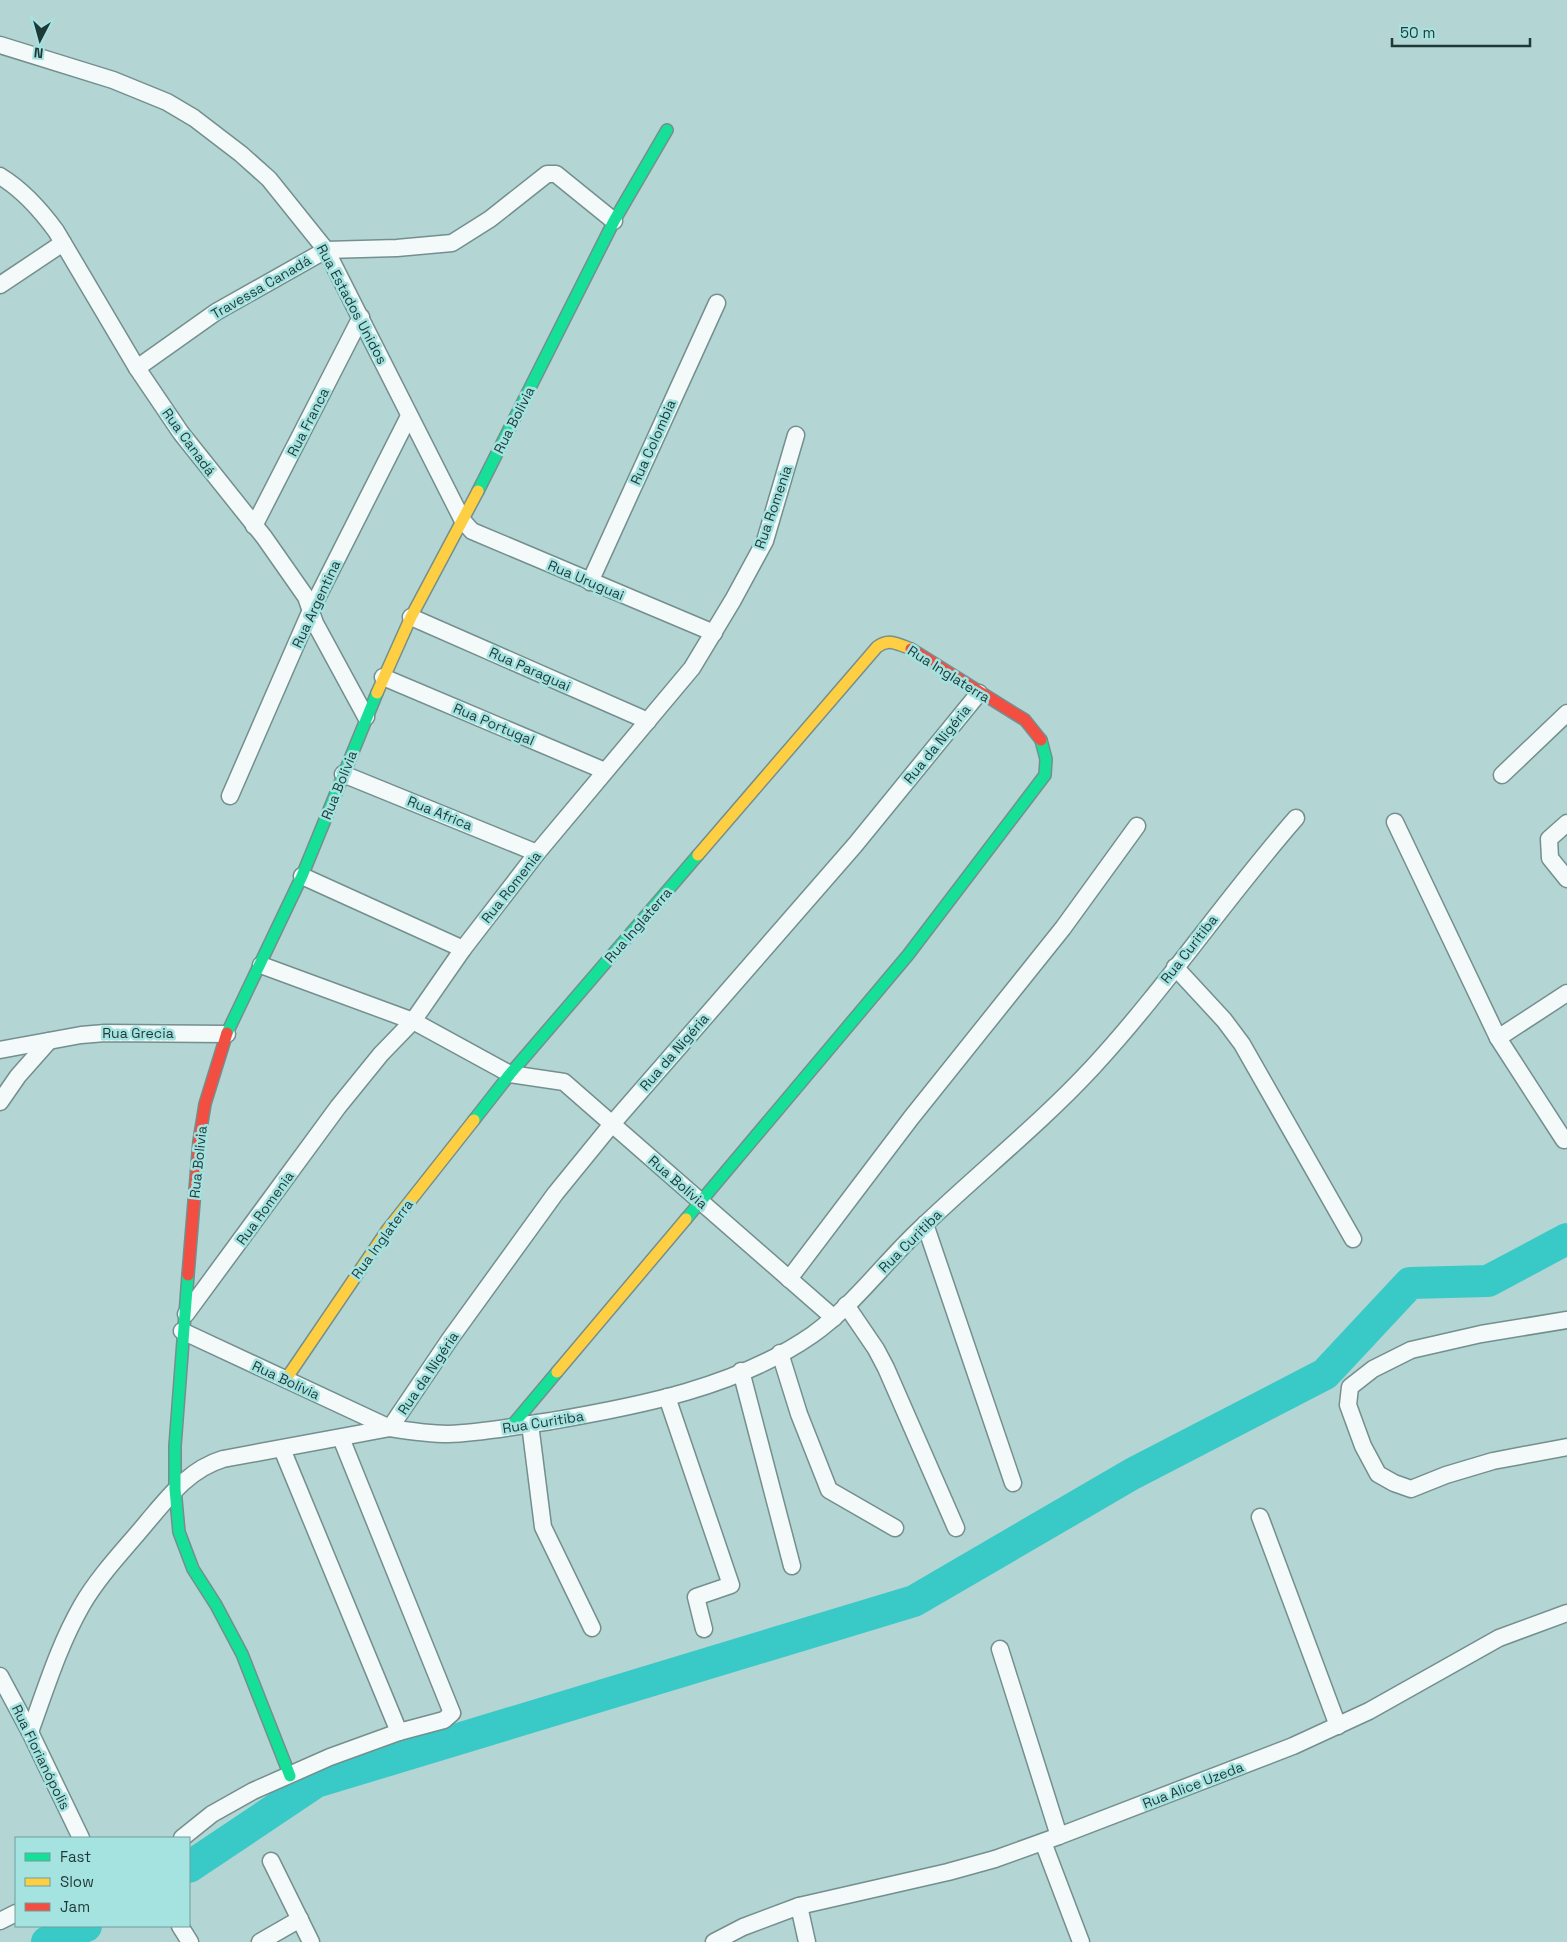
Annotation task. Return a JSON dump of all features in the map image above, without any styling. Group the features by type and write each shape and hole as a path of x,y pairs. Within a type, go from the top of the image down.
{"street":[{"name":"Rua Estados Unidos","path":"0,46 143,91 194,118 241,154 269,179 326,250 463,521"},
{"name":"Rua Bolivia","path":"290,1776 242,1654 186,1555 179,1532 175,1489 175,1446 183,1324 199,1141 205,1104 227,1034 302,876 366,717 411,617 463,521 614,221 667,130"},
{"name":"Travessa Canadá","path":"136,368 216,312 326,250 452,244 503,209 547,174 556,174 614,221"},
{"name":"Rua Canadá","path":"0,176 30,199 42,212 63,243 136,368 180,433 254,526 306,597 315,623 366,717"},
{"path":"0,285 63,243"},
{"name":"Rua Colombia","path":"590,582 717,303"},
{"name":"Rua Franca","path":"254,526 361,317"},
{"name":"Rua Argentina","path":"230,796 310,610 409,416"},
{"name":"Rua Romenia","path":"183,1324 338,1107 381,1054 413,1021 463,949 537,853 679,684 714,633 765,540 796,435"},
{"name":"Rua Uruguai","path":"463,521 479,536 714,633"},
{"name":"Rua Paraguai","path":"411,617 648,722"},
{"name":"Rua Inglaterra","path":"286,1379 388,1229 510,1074 877,646 891,641 914,650 1024,720 1036,730 1048,752 1045,775 939,916 510,1428"},
{"name":"Rua Portugal","path":"383,678 605,771"},
{"name":"Rua da Nigéria","path":"390,1428 450,1340 544,1210 612,1124 855,845 979,693"},
{"path":"1502,775 1567,713"},
{"name":"Rua Africa","path":"343,774 537,853"},
{"name":"Rua Curitiba","path":"390,1428 449,1434 510,1428 591,1414 667,1397 741,1371 780,1353 812,1334 834,1318 925,1224 1058,1104 1117,1040 1261,857 1296,818"},
{"path":"1395,822 1498,1038 1564,1140"},
{"path":"1567,823 1549,839 1550,858 1567,879"},
{"path":"789,1279 918,1110 1063,928 1137,826"},
{"path":"302,876 463,949"},
{"path":"261,964 413,1021 510,1074"},
{"path":"1175,967 1224,1020 1242,1044 1353,1239"},
{"path":"1498,1038 1567,993"},
{"name":"Rua Grecia","path":"0,1050 105,1033 227,1034"},
{"path":"0,1100 49,1041"},
{"name":"Rua Bolívia","path":"510,1074 564,1082 834,1318"},
{"path":"925,1224 1013,1483"},
{"path":"846,1305 886,1368 956,1528"},
{"path":"1567,1320 1481,1334 1411,1350 1373,1369 1350,1387 1348,1404 1363,1446 1378,1474 1394,1484 1411,1489 1446,1475 1493,1461 1567,1447"},
{"name":"Rua Bolívia","path":"183,1324 286,1379 390,1428"},
{"path":"780,1353 799,1414 829,1490 895,1528"},
{"path":"741,1371 792,1566"},
{"path":"667,1397 730,1585 696,1597 704,1628"},
{"path":"530,1424 543,1527 592,1628"},
{"path":"30,1732 58,1652 83,1604 100,1579 175,1489 198,1470 211,1463 390,1428"},
{"path":"183,1837 230,1803 330,1756 399,1732 449,1718 452,1713 452,1708 341,1438"},
{"path":"282,1448 399,1732"},
{"path":"1260,1517 1338,1726"},
{"name":"Rua Alice Uzeda","path":"714,1942 743,1927 799,1906 948,1872 1060,1836 1293,1746 1338,1726 1500,1638 1567,1613"},
{"path":"1000,1649 1060,1836"},
{"name":"Rua Florianópolis","path":"0,1676 30,1732 81,1837"},
{"path":"1043,1842 1081,1942"},
{"path":"271,1861 311,1942"},
{"path":"799,1906 807,1942"},
{"path":"0,1921 15,1914"},
{"path":"260,1942 300,1919"},
{"path":"181,1927 190,1942"}],"waterway":[{"path":"190,1866 316,1782 914,1601 1132,1474 1325,1374 1410,1283 1488,1281 1567,1239"},
{"path":"47,1942 84,1927"}],"traffic: fast":[{"path":"478,491 614,221 667,130"},
{"path":"227,1033 302,876 377,693"},
{"path":"686,1219 908,955 1045,775 1046,759 1041,740"},
{"path":"474,1120 510,1074 698,855"},
{"path":"188,1275 175,1446 175,1489 179,1532 193,1569 216,1605 242,1654 290,1776"},
{"path":"510,1428 557,1372"}],"traffic: slow":[{"path":"377,693 411,617 478,491"},
{"path":"698,855 877,647 890,642 911,649"},
{"path":"286,1379 388,1229 474,1120"},
{"path":"557,1372 686,1219"}],"traffic: jam":[{"path":"911,649 1025,720 1041,740"},
{"path":"188,1275 199,1141 205,1104 227,1033"}]}
